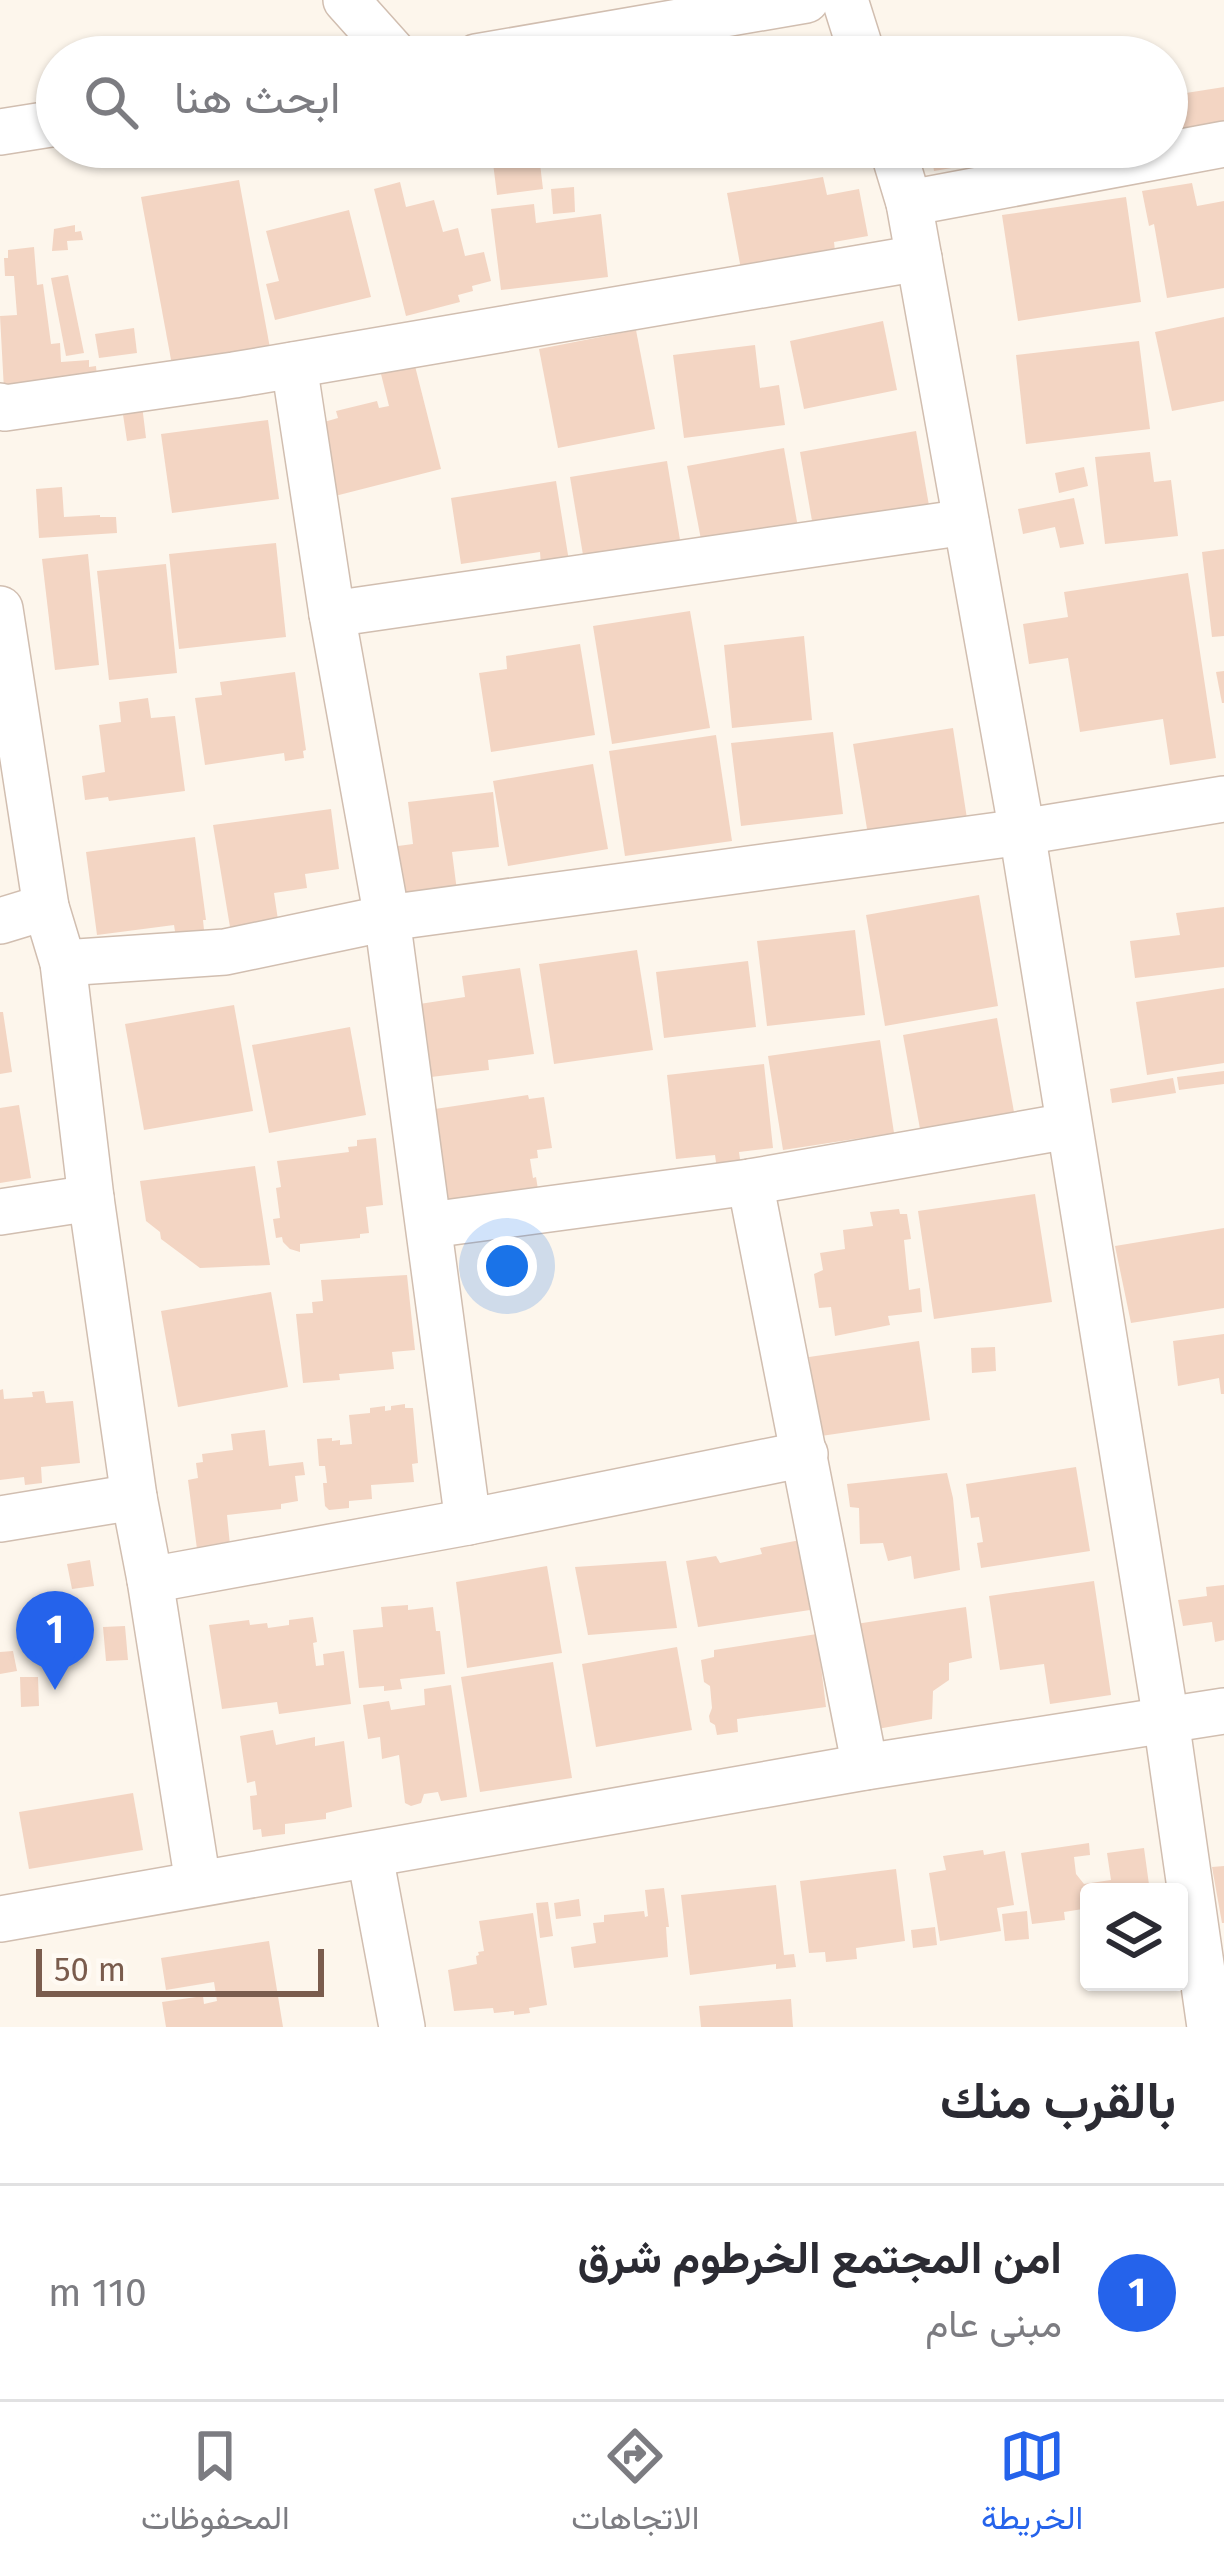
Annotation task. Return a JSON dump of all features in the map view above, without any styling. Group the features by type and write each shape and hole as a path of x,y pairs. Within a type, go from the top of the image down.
{"street":[{"path":"346,0 378,36"},
{"path":"598,36 806,0"},
{"path":"845,0 856,36"},
{"path":"0,132 36,126"},
{"path":"1188,151 1224,144"},
{"path":"898,168 909,203 1022,832 1166,1720 1210,2027"},
{"path":"909,203 1096,168"},
{"path":"0,406 294,365 919,258"},
{"path":"294,365 332,614 388,918 469,1522"},
{"path":"332,614 966,522"},
{"path":"0,609 11,746 63,963 134,1497 198,1883"},
{"path":"63,963 225,952 388,918 1022,832 1224,799"},
{"path":"0,922 46,907"},
{"path":"430,1225 750,1182 1068,1126"},
{"path":"750,1182 866,1767"},
{"path":"0,1212 91,1198"},
{"path":"150,1580 806,1454"},
{"path":"0,1519 134,1497"},
{"path":"0,1919 866,1767 1224,1711"},
{"path":"370,1856 402,2027"}],"building":[{"path":"1224,87 1224,126 1188,131 1188,93"},
{"path":"494,168 540,168 543,189 497,195"},
{"path":"994,168 1034,168 996,179"},
{"path":"823,177 827,195 859,189 868,236 834,242 835,251 743,280 727,193"},
{"path":"239,180 270,348 172,365 141,197"},
{"path":"400,182 406,207 434,200 443,232 458,228 465,256 484,252 491,281 458,295 460,302 406,316 374,189"},
{"path":"1192,183 1197,206 1224,201 1224,288 1167,298 1154,224 1149,226 1142,191"},
{"path":"574,187 575,212 553,214 551,189"},
{"path":"1126,197 1141,302 1018,321 1002,215"},
{"path":"534,204 536,223 601,214 608,277 501,290 491,209"},
{"path":"349,210 371,297 275,320 266,284 279,281 266,231"},
{"path":"75,225 83,240 67,241 68,250 52,251 54,229"},
{"path":"34,247 37,285 43,284 51,344 60,343 61,362 89,360 89,367 96,366 97,378 4,390 0,316 17,315 14,276 5,276 4,258 8,250"},
{"path":"68,275 84,353 66,356 51,278"},
{"path":"1224,317 1224,401 1172,411 1155,332"},
{"path":"883,321 897,390 804,409 790,341"},
{"path":"134,328 137,353 99,358 95,334"},
{"path":"636,330 655,429 558,448 539,349"},
{"path":"1139,341 1150,429 1026,444 1016,355"},
{"path":"755,345 760,388 779,385 785,425 684,438 673,355"},
{"path":"415,366 441,469 335,496 317,424 338,418 336,411 377,401 379,408 389,406 381,374"},
{"path":"142,405 146,438 127,441 122,408"},
{"path":"268,420 279,499 172,513 161,434"},
{"path":"916,431 931,517 815,538 800,452"},
{"path":"784,448 799,533 703,550 687,466"},
{"path":"1150,452 1154,482 1171,480 1178,536 1105,544 1095,457"},
{"path":"667,461 680,540 583,555 570,477"},
{"path":"1084,467 1088,486 1059,493 1055,473"},
{"path":"556,481 569,561 541,566 540,552 461,564 451,498"},
{"path":"62,487 64,517 116,517 117,533 39,538 36,489"},
{"path":"1074,498 1084,544 1060,548 1055,527 1023,534 1018,509"},
{"path":"276,543 286,637 179,649 169,554"},
{"path":"1224,549 1224,636 1212,637 1202,552"},
{"path":"88,554 99,665 55,670 42,559"},
{"path":"166,564 177,673 109,680 97,571"},
{"path":"1188,573 1216,758 1170,765 1163,719 1080,732 1068,658 1029,664 1023,624 1068,617 1064,592"},
{"path":"690,611 710,728 612,744 593,626"},
{"path":"804,636 812,720 732,728 724,645"},
{"path":"580,644 595,735 491,752 479,673 507,669 506,656"},
{"path":"1224,671 1224,703 1222,703 1216,672"},
{"path":"295,672 304,758 285,761 284,753 205,765 195,698 222,695 220,682"},
{"path":"148,698 151,718 175,716 185,791 85,800 82,776 105,772 99,725 121,722 119,702"},
{"path":"953,728 968,825 869,841 853,744"},
{"path":"833,732 843,814 741,826 731,743"},
{"path":"716,735 732,841 625,856 609,751"},
{"path":"593,764 608,849 508,866 493,781"},
{"path":"493,792 499,847 452,852 458,899 390,907 383,848 413,844 408,802"},
{"path":"331,809 339,869 305,874 307,888 274,893 278,920 230,927 213,825"},
{"path":"195,837 205,940 177,944 174,925 97,935 86,852"},
{"path":"979,895 998,1006 885,1026 866,915"},
{"path":"1224,907 1224,967 1135,978 1130,941 1180,935 1176,913"},
{"path":"855,930 865,1015 767,1026 757,941"},
{"path":"637,950 653,1050 554,1064 539,964"},
{"path":"748,961 756,1027 664,1038 656,972"},
{"path":"520,968 534,1054 488,1060 489,1070 431,1077 427,1037 418,1039 413,1005 465,997 462,976"},
{"path":"1224,988 1224,1063 1147,1075 1136,1002"},
{"path":"234,1005 253,1111 144,1130 125,1024"},
{"path":"0,1012 12,1072 0,1074"},
{"path":"997,1018 1014,1112 920,1129 903,1035"},
{"path":"350,1027 366,1115 269,1133 252,1045"},
{"path":"880,1040 894,1133 783,1150 768,1056"},
{"path":"764,1064 773,1148 739,1152 743,1181 719,1184 715,1155 676,1159 667,1075"},
{"path":"1224,1071 1224,1084 1179,1090 1177,1077"},
{"path":"1173,1078 1176,1093 1112,1103 1110,1089"},
{"path":"528,1095 529,1099 544,1097 552,1148 537,1150 538,1158 530,1159 540,1202 439,1217 428,1110"},
{"path":"19,1105 31,1178 0,1183 0,1108"},
{"path":"376,1138 383,1205 366,1207 369,1233 300,1244 300,1252 290,1249 282,1237 276,1238 273,1219 280,1218 276,1188 281,1187 277,1161 349,1152 348,1147 357,1146 357,1140"},
{"path":"255,1166 270,1265 200,1268 161,1239 160,1232 146,1221 140,1181"},
{"path":"1035,1194 1052,1302 934,1319 918,1211"},
{"path":"899,1209 900,1214 907,1214 911,1239 904,1240 909,1290 920,1288 922,1312 888,1316 890,1325 835,1336 831,1307 819,1308 814,1274 823,1270 820,1253 845,1249 843,1230 873,1226 870,1212"},
{"path":"1224,1228 1224,1308 1131,1323 1115,1246"},
{"path":"407,1275 415,1350 392,1352 394,1369 303,1383 296,1314 313,1313 312,1302 323,1301 321,1280"},
{"path":"271,1292 288,1387 178,1407 161,1311"},
{"path":"1224,1334 1224,1394 1219,1378 1178,1386 1173,1341"},
{"path":"919,1341 930,1420 821,1436 809,1357"},
{"path":"995,1347 996,1371 972,1373 971,1348"},
{"path":"3,1389 4,1399 33,1397 32,1392 44,1391 46,1403 73,1401 80,1463 41,1467 42,1483 25,1485 24,1477 0,1480"},
{"path":"405,1404 413,1408 418,1463 412,1464 414,1482 371,1485 372,1499 349,1501 349,1508 329,1510 317,1439 352,1444 349,1415"},
{"path":"265,1430 269,1466 303,1462 305,1475 295,1476 298,1501 281,1504 281,1509 227,1515 230,1545 197,1549 188,1480 198,1478 196,1463 203,1462 202,1454 233,1450 231,1434"},
{"path":"1076,1467 1090,1551 981,1568 979,1517 971,1518 966,1484"},
{"path":"947,1473 960,1570 914,1579 911,1556 888,1561 883,1543 860,1544 859,1508 850,1507 847,1484"},
{"path":"800,1540 810,1610 698,1627 686,1561 716,1556 720,1563"},
{"path":"90,1560 94,1586 72,1589 67,1564"},
{"path":"666,1561 677,1628 588,1635 575,1567"},
{"path":"547,1566 562,1653 467,1668 456,1582"},
{"path":"1094,1581 1111,1695 1050,1704 1044,1664 1000,1670 989,1596"},
{"path":"1224,1585 1224,1640 1215,1642 1212,1622 1183,1626 1178,1600 1207,1596 1206,1587"},
{"path":"408,1605 408,1610 433,1607 445,1674 400,1679 402,1689 359,1688 353,1630 383,1627 381,1607"},
{"path":"966,1607 972,1658 949,1663 949,1680 933,1691 932,1719 872,1730 856,1624"},
{"path":"313,1617 316,1666 324,1665 323,1654 344,1651 351,1704 279,1714 277,1702 222,1709 209,1625 249,1620 250,1625 267,1623 268,1628"},
{"path":"125,1626 128,1660 106,1661 103,1627"},
{"path":"817,1634 826,1707 737,1719 738,1732 717,1735 710,1722 710,1686 704,1682 701,1660 714,1657 714,1650"},
{"path":"677,1647 692,1730 596,1747 582,1664"},
{"path":"13,1651 17,1671 0,1674 0,1652"},
{"path":"553,1662 572,1778 480,1792 461,1677"},
{"path":"20,1677 38,1677 39,1706 21,1707"},
{"path":"451,1685 467,1797 441,1801 438,1792 424,1794 421,1803 411,1806 405,1803 399,1755 382,1759 380,1737 368,1739 363,1705 389,1701 391,1710 425,1705 424,1689"},
{"path":"273,1730 276,1745 315,1737 315,1746 344,1741 352,1807 326,1813 326,1819 285,1824 285,1834 262,1837 261,1829 253,1830 250,1796 257,1795 255,1781 247,1783 240,1736"},
{"path":"133,1793 143,1850 29,1869 19,1812"},
{"path":"1089,1843 1090,1855 1074,1857 1076,1874 1083,1883 1080,1909 1064,1912 1065,1920 1032,1924 1021,1853"},
{"path":"1144,1848 1149,1883 1091,1883 1111,1880 1107,1853"},
{"path":"983,1850 984,1855 1005,1851 1014,1905 997,1908 1001,1931 940,1941 929,1873 946,1870 943,1856"},
{"path":"1224,1866 1224,1923 1222,1923 1212,1867"},
{"path":"896,1869 905,1941 856,1948 857,1959 826,1962 825,1952 809,1953 800,1881"},
{"path":"776,1885 784,1955 794,1954 796,1967 776,1969 776,1964 690,1975 681,1895"},
{"path":"664,1888 668,1957 574,1968 571,1947 596,1943 593,1923 604,1922 604,1915 644,1911 648,1916 645,1890"},
{"path":"579,1899 581,1916 556,1919 554,1903"},
{"path":"548,1902 553,1936 540,1938 536,1903"},
{"path":"1027,1911 1029,1939 1005,1941 1002,1914"},
{"path":"533,1913 547,2005 514,2015 514,2011 494,2013 493,2008 454,2011 448,1970 477,1964 478,1952 484,1951 479,1921"},
{"path":"935,1927 937,1945 913,1948 911,1930"},
{"path":"269,1941 283,2027 166,2027 162,2002 203,1996 204,2004 217,2001 214,1982 166,1990 161,1958"},
{"path":"791,1999 793,2027 701,2027 699,2006"}],"place":[{"name":"امن المجتمع الخرطوم شرق","path":"55,1690"}]}
